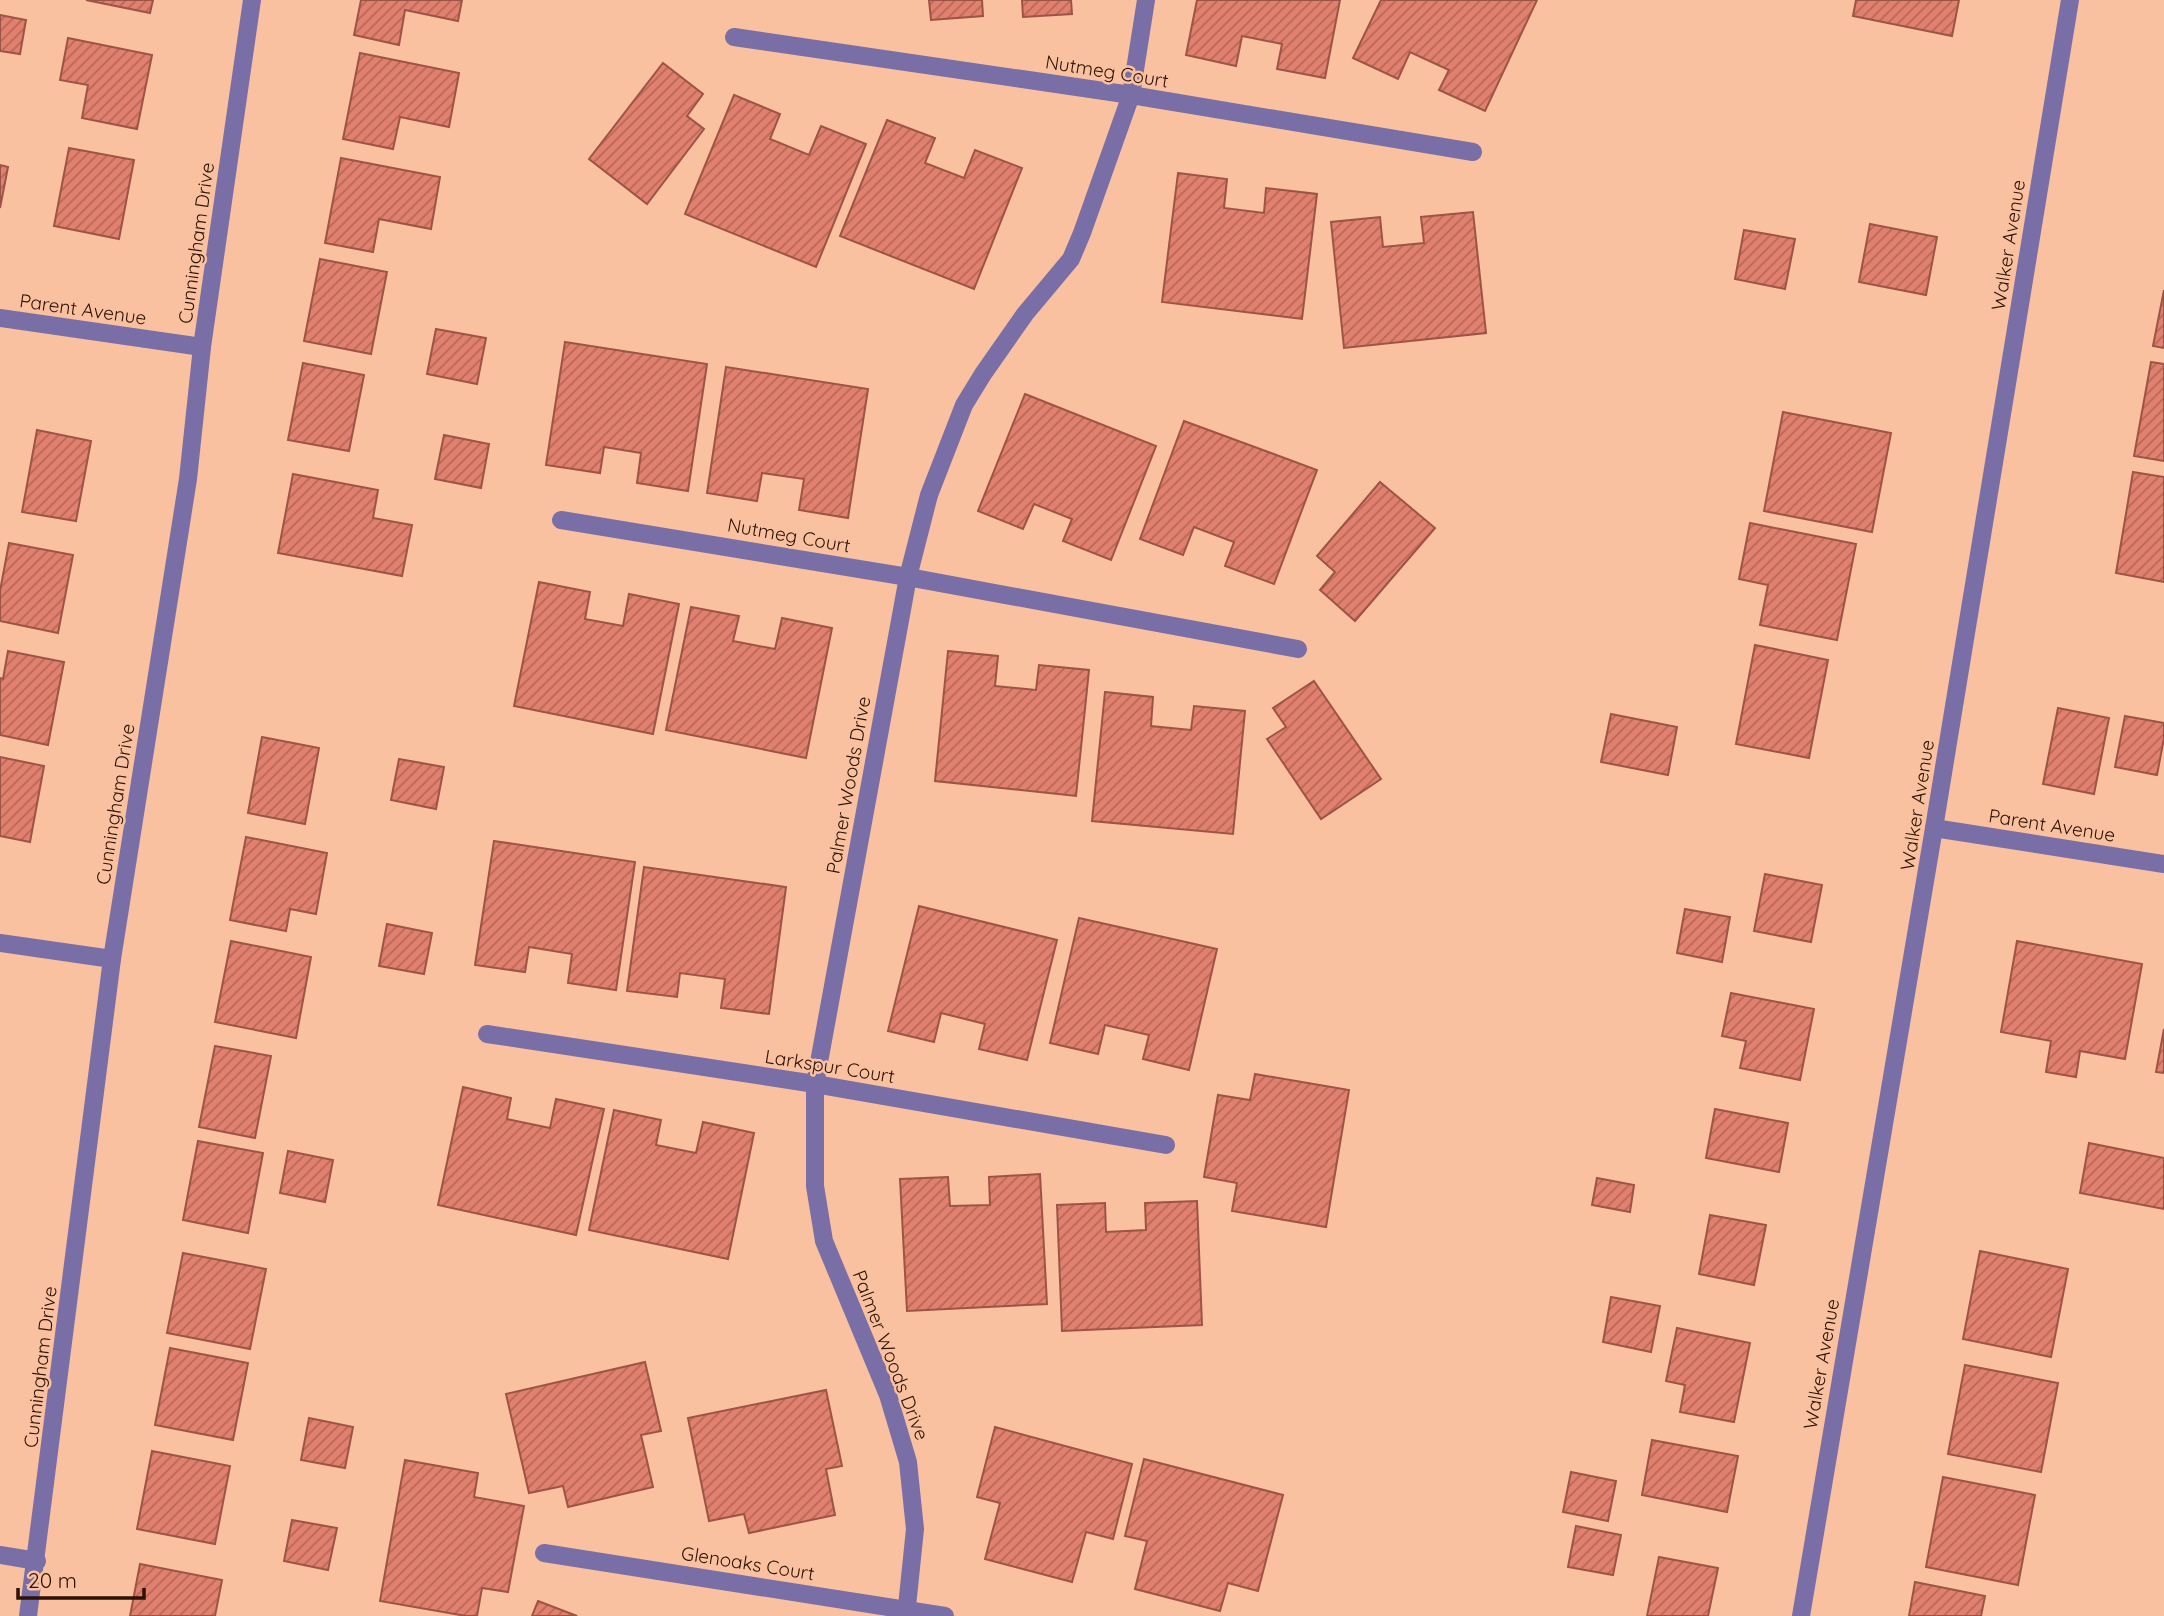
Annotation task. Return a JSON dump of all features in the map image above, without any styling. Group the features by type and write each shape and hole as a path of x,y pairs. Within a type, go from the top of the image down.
{"street":[{"name":"Cunningham Drive","path":"28,1616 112,959 188,479 202,347 252,0"},
{"name":"Palmer Woods Drive","path":"907,1613 915,1530 908,1462 888,1395 824,1241 814,1186 815,1084 908,577 929,495 964,405 1025,314 1071,259 1131,96 1146,0"},
{"name":"Walker Avenue","path":"1801,1616 2070,0"},
{"name":"Nutmeg Court","path":"734,37 1131,96 1473,152"},
{"name":"Parent Avenue","path":"0,318 202,347"},
{"name":"Nutmeg Court","path":"561,520 908,577 1298,649"},
{"name":"Parent Avenue","path":"1934,828 2164,864"},
{"path":"0,943 112,959"},
{"name":"Larkspur Court","path":"487,1034 815,1084 1166,1145"},
{"name":"Glenoaks Court","path":"544,1553 907,1613 945,1616"},
{"path":"0,1555 37,1561"}],"building":[{"path":"86,0 153,0 150,13"},
{"path":"361,0 462,0 458,21 405,10 399,45 354,35"},
{"path":"929,0 982,0 983,16 931,20"},
{"path":"1022,0 1071,0 1072,14 1023,17"},
{"path":"1197,0 1340,0 1325,78 1277,69 1282,44 1242,36 1236,66 1186,55"},
{"path":"1381,0 1537,0 1485,111 1439,90 1449,70 1410,52 1398,79 1353,58"},
{"path":"1856,0 1959,0 1952,36 1853,16"},
{"path":"0,15 26,20 20,54 0,51"},
{"path":"68,38 152,55 137,129 82,118 88,85 60,80"},
{"path":"360,53 459,73 449,127 400,117 393,149 343,139"},
{"path":"663,63 703,94 687,116 704,129 647,204 589,159"},
{"path":"734,95 780,114 770,139 809,155 821,126 866,144 816,267 685,214"},
{"path":"887,120 935,138 925,163 964,178 975,150 1022,168 974,289 840,236"},
{"path":"69,148 134,160 119,239 54,226"},
{"path":"341,158 440,177 431,229 379,219 373,252 325,243"},
{"path":"0,165 8,167 0,208"},
{"path":"1178,173 1227,179 1224,208 1264,213 1266,188 1317,194 1302,319 1162,302"},
{"path":"1473,212 1486,333 1344,348 1331,222 1380,217 1383,247 1424,243 1421,217"},
{"path":"1870,224 1937,237 1926,295 1859,282"},
{"path":"1744,230 1795,239 1785,289 1735,279"},
{"path":"320,259 387,272 371,354 304,341"},
{"path":"2164,290 2164,348 2153,346"},
{"path":"436,329 486,338 477,384 427,374"},
{"path":"565,342 707,364 688,491 637,483 641,453 604,447 600,473 546,465"},
{"path":"2151,362 2164,364 2164,461 2134,456"},
{"path":"303,363 364,375 349,451 288,440"},
{"path":"726,367 868,389 848,518 799,510 804,479 762,473 757,501 707,493"},
{"path":"1025,394 1156,446 1111,560 1063,541 1072,519 1034,504 1023,529 978,511"},
{"path":"1783,412 1891,433 1872,532 1764,511"},
{"path":"1184,421 1317,470 1274,584 1225,566 1234,542 1194,527 1183,555 1140,539"},
{"path":"37,430 91,441 76,521 22,512"},
{"path":"444,435 489,444 481,488 435,479"},
{"path":"2133,472 2164,477 2164,582 2116,573"},
{"path":"293,474 378,490 373,518 412,525 402,576 278,553"},
{"path":"1380,482 1435,528 1355,621 1320,590 1335,572 1317,556"},
{"path":"1750,523 1856,544 1837,640 1760,625 1768,585 1739,579"},
{"path":"9,543 73,555 58,633 0,621 0,591"},
{"path":"539,582 590,592 585,619 623,626 629,594 679,604 653,734 514,706"},
{"path":"691,607 739,616 733,641 775,649 782,618 832,628 806,758 666,730"},
{"path":"1755,645 1828,660 1809,758 1736,744"},
{"path":"8,651 64,662 48,745 0,735 0,678 3,679"},
{"path":"948,651 998,656 995,686 1036,690 1039,665 1089,670 1076,796 935,781"},
{"path":"1314,681 1381,779 1321,819 1267,739 1286,727 1273,708"},
{"path":"1105,692 1153,697 1151,726 1191,730 1194,706 1245,711 1233,834 1092,821"},
{"path":"2058,708 2109,718 2094,794 2043,784"},
{"path":"1611,714 1677,727 1668,775 1601,762"},
{"path":"2125,716 2164,723 2157,775 2115,767"},
{"path":"262,737 319,748 305,824 248,813"},
{"path":"0,757 44,766 30,842 0,836"},
{"path":"399,759 444,767 436,809 391,800"},
{"path":"246,837 327,853 316,914 290,909 286,931 230,920"},
{"path":"494,841 635,862 616,990 568,983 572,954 529,947 525,972 475,965"},
{"path":"644,867 786,887 769,1014 721,1008 725,979 680,973 677,997 627,991"},
{"path":"1765,874 1822,885 1811,942 1754,931"},
{"path":"919,906 1057,940 1027,1060 979,1049 985,1024 941,1013 934,1042 888,1031"},
{"path":"1685,909 1730,917 1722,962 1677,953"},
{"path":"1079,918 1217,949 1189,1070 1143,1059 1149,1035 1105,1025 1098,1054 1050,1043"},
{"path":"387,924 432,933 424,974 379,966"},
{"path":"231,941 311,957 296,1038 215,1022"},
{"path":"2017,941 2142,964 2125,1059 2080,1051 2076,1077 2046,1072 2051,1041 2001,1032"},
{"path":"1731,993 1814,1009 1800,1080 1740,1068 1746,1041 1722,1036"},
{"path":"2164,1029 2164,1073 2156,1072"},
{"path":"215,1046 271,1056 255,1138 199,1127"},
{"path":"1255,1074 1349,1090 1326,1227 1232,1211 1237,1183 1204,1177 1218,1095 1250,1100"},
{"path":"463,1087 511,1098 507,1119 550,1128 556,1099 604,1109 576,1235 438,1205"},
{"path":"1715,1109 1788,1123 1779,1172 1706,1158"},
{"path":"614,1110 661,1120 656,1145 696,1153 703,1122 754,1133 728,1259 589,1230"},
{"path":"198,1141 263,1153 248,1233 183,1220"},
{"path":"2089,1143 2164,1158 2164,1209 2080,1193"},
{"path":"288,1151 333,1160 325,1202 280,1193"},
{"path":"1040,1174 1047,1304 907,1311 900,1179 948,1177 950,1206 990,1205 989,1177"},
{"path":"1597,1178 1634,1185 1630,1212 1592,1205"},
{"path":"1197,1201 1202,1325 1062,1331 1057,1205 1105,1203 1106,1232 1146,1230 1145,1203"},
{"path":"1710,1215 1766,1225 1754,1285 1699,1274"},
{"path":"1980,1251 2068,1269 2051,1357 1963,1339"},
{"path":"183,1253 266,1269 250,1349 167,1333"},
{"path":"1611,1297 1660,1306 1651,1352 1603,1342"},
{"path":"1677,1328 1750,1343 1734,1422 1680,1412 1685,1385 1666,1381"},
{"path":"170,1348 248,1363 233,1440 155,1425"},
{"path":"645,1362 661,1431 641,1435 653,1487 568,1507 563,1486 529,1493 506,1394"},
{"path":"1965,1365 2058,1383 2041,1472 1948,1454"},
{"path":"826,1390 842,1466 826,1469 835,1515 749,1533 744,1514 709,1521 688,1418"},
{"path":"309,1418 353,1427 345,1468 301,1460"},
{"path":"995,1427 1132,1464 1113,1539 1086,1532 1072,1582 985,1559 1000,1503 977,1497"},
{"path":"1652,1440 1738,1456 1727,1512 1642,1495"},
{"path":"152,1451 230,1466 215,1544 137,1529"},
{"path":"1144,1459 1283,1495 1258,1591 1228,1583 1220,1611 1135,1589 1147,1541 1125,1536"},
{"path":"405,1460 478,1473 474,1497 524,1506 508,1592 482,1588 477,1616 380,1601"},
{"path":"1571,1472 1616,1481 1608,1521 1563,1512"},
{"path":"1943,1477 2035,1495 2018,1585 1926,1567"},
{"path":"292,1520 337,1528 328,1570 284,1561"},
{"path":"1576,1526 1621,1535 1613,1575 1568,1567"},
{"path":"1659,1557 1718,1568 1708,1616 1647,1616"},
{"path":"140,1564 222,1580 215,1616 130,1616"},
{"path":"1915,1582 1985,1596 1981,1616 1909,1616"},
{"path":"538,1601 577,1616 532,1616"}]}
